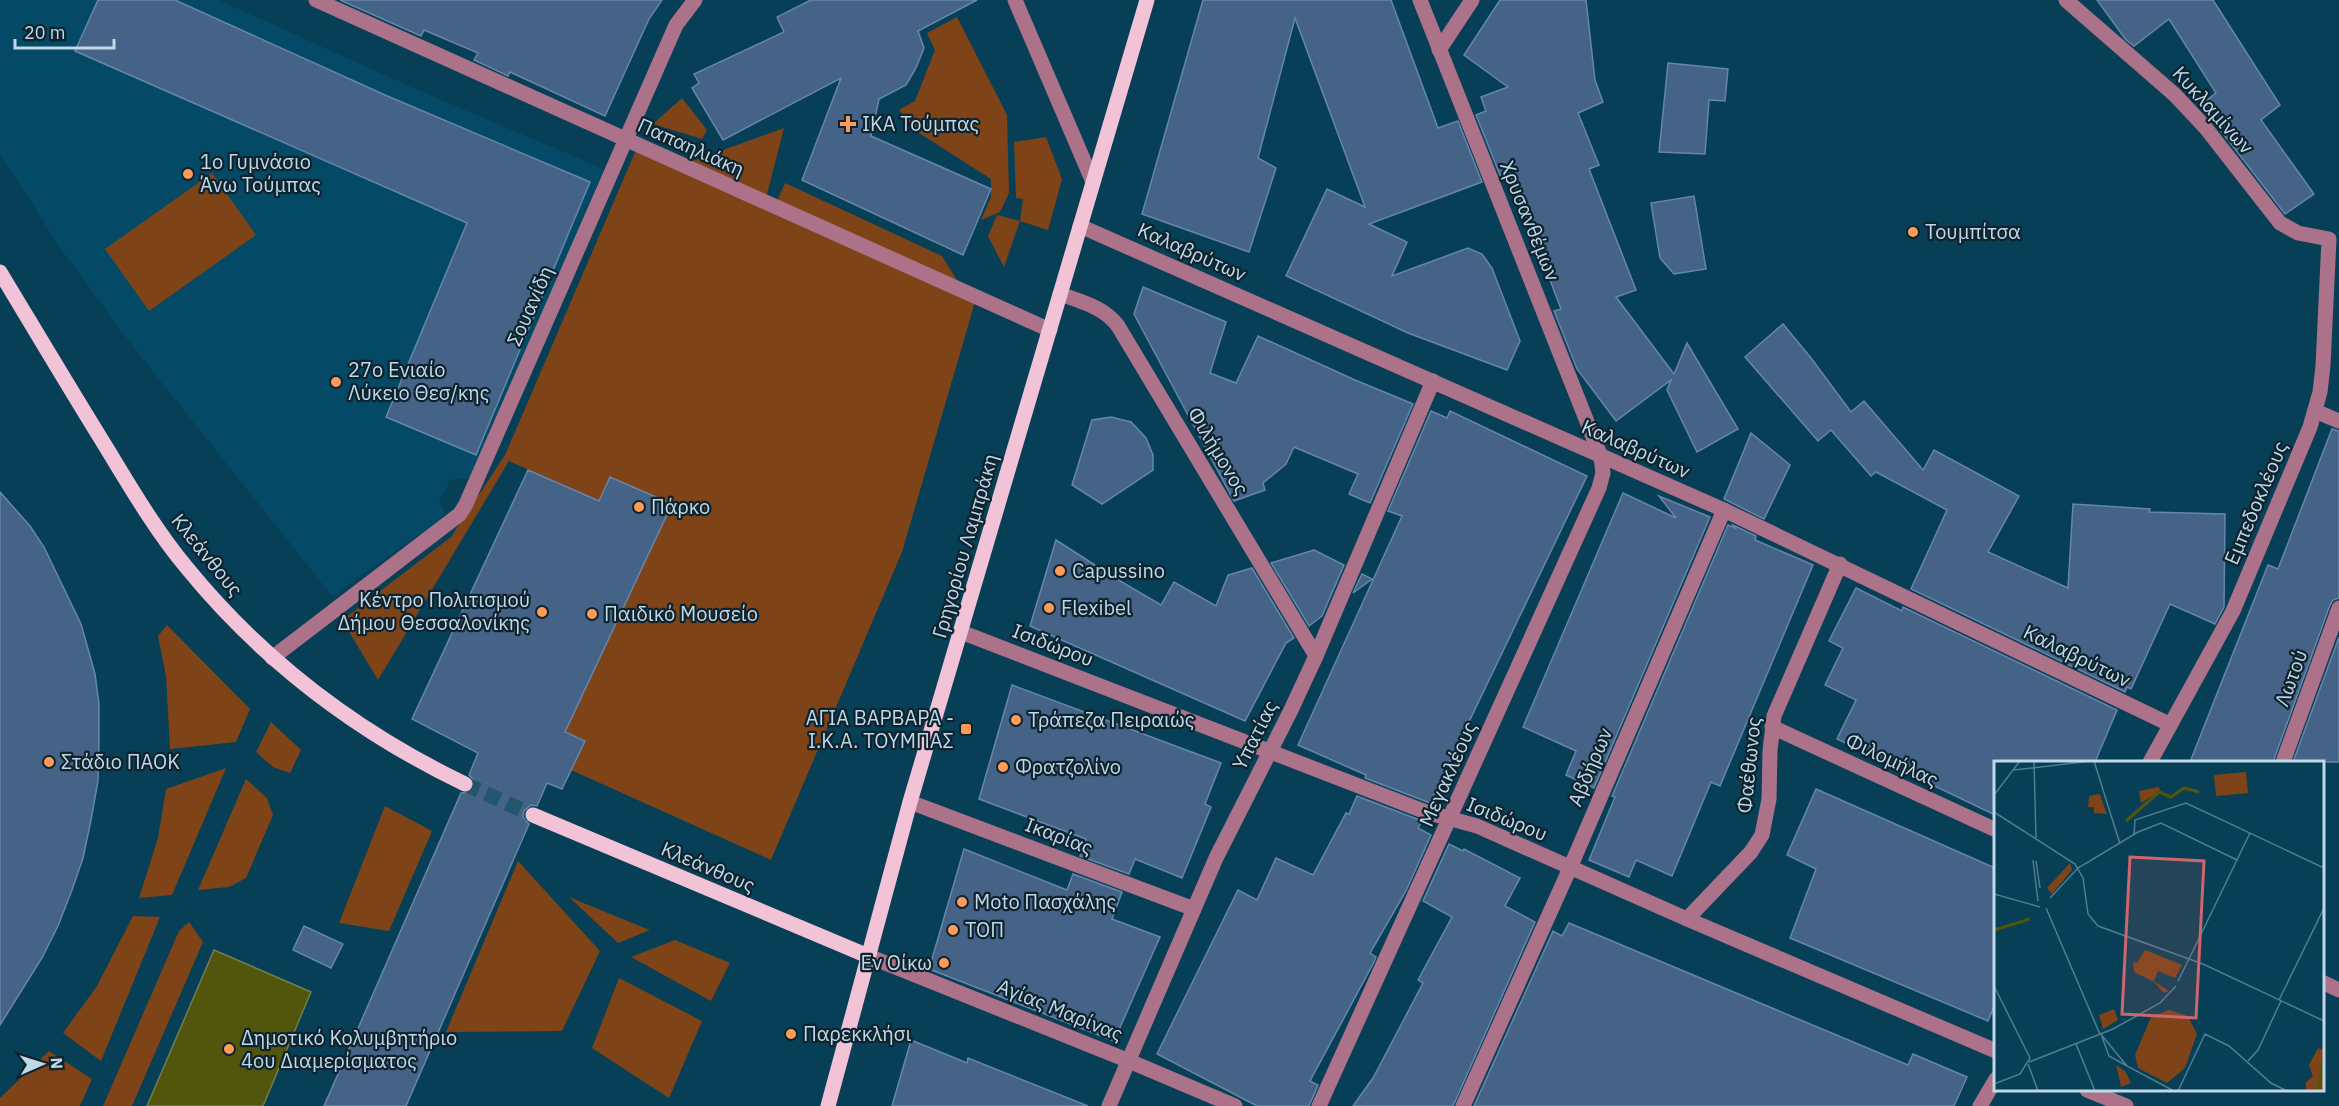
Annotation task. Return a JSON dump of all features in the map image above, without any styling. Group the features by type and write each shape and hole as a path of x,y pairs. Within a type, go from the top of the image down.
{"main road":[{"name":"Γρηγορίου Λαμπράκη","path":"828,1106 910,802 1147,0"},
{"name":"Κλεάνθους","path":"0,272 157,528 188,569 246,633 272,658 335,708 370,732 465,784"},
{"name":"Κλεάνθους","path":"533,815 868,956"}],"street":[{"name":"Παπαηλιάκη","path":"316,0 625,141 1050,330"},
{"name":"Σουανίδη","path":"272,658 460,514 471,494 676,26 681,16 695,0"},
{"path":"1015,0 1094,182"},
{"name":"Χρυσανθέμων","path":"1420,0 1601,457"},
{"path":"1439,50 1472,0"},
{"name":"Κυκλαμίνων","path":"2066,0 2175,95 2205,127 2280,223 2298,233 2329,239"},
{"name":"Καλαβρύτων","path":"1080,226 1724,510 2169,724"},
{"name":"Εμπεδοκλέους","path":"2150,761 2233,610 2315,411 2325,344 2329,239"},
{"name":"Φιλήμονος","path":"1060,294 1098,308 1112,318 1118,326 1316,656"},
{"name":"Υπατίας","path":"1109,1106 1216,858 1271,751 1316,656 1433,381"},
{"path":"2315,411 2339,422"},
{"name":"Μεγακλέους","path":"1319,1106 1599,488 1603,473 1601,457"},
{"name":"Αβδήρων","path":"1463,1106 1570,868 1724,510"},
{"name":"Φαέθωνος","path":"1687,919 1747,856 1762,835 1769,799 1772,727 1783,691 1840,564"},
{"name":"Λωτού","path":"2283,761 2339,608"},
{"name":"Ισιδώρου","path":"961,632 1430,814 1477,826 1994,1051"},
{"name":"Φιλομήλας","path":"1772,727 1994,830"},
{"name":"Ικαρίας","path":"910,802 1194,909"},
{"name":"Αγίας Μαρίνας","path":"868,956 1235,1106"},
{"path":"2324,983 2339,990"},
{"path":"1980,1106 1994,1081"},
{"path":"2092,1091 2126,1106"}],"shaded area":[{"path":"0,0 219,0 409,86 604,169 471,478 450,480 439,502 446,513 437,522 332,596 127,339 61,249 0,154"},
{"path":"957,17 1007,115 1009,193 1000,212 981,220 991,197 991,179 916,131 899,110 915,101 935,50 927,33"},
{"path":"682,98 707,130 702,139 653,124"},
{"path":"784,128 766,198 687,163"},
{"path":"1046,137 1062,179 1048,230 1020,221 1023,199 1016,198 1014,142"},
{"path":"636,150 975,302 902,552 771,860 571,770 585,742 565,732 671,505 599,501 509,461 378,680 342,620 451,537 505,455"},
{"path":"212,173 256,235 149,311 105,249"},
{"path":"785,183 942,256 960,285 776,203"},
{"path":"997,215 1020,221 1004,267 988,236"},
{"path":"167,625 250,709 236,742 170,749 166,676 158,636"},
{"path":"271,722 301,750 290,773 273,767 256,752"},
{"path":"226,768 172,895 139,898 158,838 166,789"},
{"path":"246,779 267,798 273,815 246,878 229,887 198,890"},
{"path":"385,806 432,831 389,931 339,923"},
{"path":"518,861 600,951 562,1031 446,1032"},
{"path":"569,897 642,927 650,930 618,943"},
{"path":"133,916 160,917 101,1061 63,1033 97,986"},
{"path":"189,922 203,942 132,1106 103,1106 179,931"},
{"path":"675,940 730,963 711,1001 631,957"},
{"name":"Δημοτικό Κολυμβητήριο 4ου Διαμερίσματος","path":"214,950 311,992 263,1106 147,1106"},
{"path":"619,978 702,1021 669,1098 592,1048"},
{"path":"49,1051 92,1079 80,1106 0,1106 0,1098"}],"building":[{"path":"98,0 175,0 385,95 590,182 476,455 386,417 467,223 75,51"},
{"path":"340,0 662,0 649,19 605,116 510,72 508,76 474,60 478,53 424,30 421,36"},
{"name":"ΙΚΑ Τούμπας","path":"811,0 977,0 918,31 924,48 916,68 906,85 879,99 871,136 991,189 963,255 802,180 841,78 723,140 692,88 699,83 694,74 784,32 777,17"},
{"path":"1203,0 1391,0 1438,128 1458,121 1482,182 1369,224 1407,242 1392,276 1468,248 1482,254 1492,268 1520,341 1507,370 1408,333 1286,276 1327,189 1365,207 1295,18 1258,158 1276,168 1249,252 1142,214"},
{"path":"1500,0 1586,0 1595,80 1603,102 1578,113 1599,165 1589,169 1636,290 1616,297 1674,374 1687,343 1738,429 1697,452 1667,390 1671,380 1616,421 1577,369 1554,311 1561,309 1509,172 1500,175 1476,115 1486,111 1481,97 1508,87 1464,55"},
{"path":"2097,0 2213,0 2280,105 2261,120 2314,194 2285,214 2201,105 2216,93 2169,19 2134,46 2126,40"},
{"path":"1668,63 1728,69 1725,101 1709,100 1705,154 1659,152"},
{"path":"1694,196 1706,269 1674,274 1660,258 1651,203"},
{"path":"1143,287 1226,322 1210,373 1236,383 1258,336 1413,404 1370,503 1349,494 1358,474 1294,447 1286,464 1263,483 1265,490 1234,501 1134,314"},
{"path":"1783,324 1851,412 1864,401 1923,470 1934,450 2019,496 1988,552 2068,588 2073,504 2150,509 2149,512 2225,514 2224,607 2215,624 2170,604 2131,689 2127,687 2125,692 1911,589 1947,510 1876,472 1871,476 1831,430 1818,441 1745,357"},
{"path":"1431,411 1447,418 1450,411 1587,476 1430,803 1365,778 1366,775 1298,745 1402,516 1388,511"},
{"path":"1111,417 1131,422 1146,438 1153,455 1153,470 1102,504 1072,485 1092,420"},
{"path":"2332,429 2339,431 2339,598 2333,600 2330,605 2273,761 2190,761 2268,565 2278,569"},
{"path":"1751,433 1790,465 1764,519 1724,499"},
{"name":"Κέντρο Πολιτισμού Δήμου Θεσσαλονίκης","path":"528,470 599,501 610,477 672,504 565,732 585,741 562,789 547,783 537,806 531,805 524,811 523,817 529,824 406,1106 324,1106 461,793 470,792 474,788 473,779 469,775 478,753 412,719"},
{"name":"Στάδιο ΠΑΟΚ","path":"0,492 30,526 44,547 81,624 95,674 99,704 99,743 98,781 91,820 83,858 72,890 42,958 0,1025"},
{"path":"1623,493 1676,518 1659,496 1710,517 1594,788 1566,775 1576,751 1523,727"},
{"path":"1728,525 1735,528 1733,525 1756,536 1755,540 1813,565 1720,786 1711,782 1672,876 1636,860 1629,877 1589,860 1615,797 1612,796"},
{"path":"1056,540 1161,605 1174,582 1216,606 1228,575 1252,568 1294,638 1286,643 1245,721 1030,626"},
{"path":"1314,550 1344,565 1322,616 1309,626 1271,563"},
{"path":"1362,574 1372,579 1353,593"},
{"path":"1856,588 1902,611 1903,607 2117,710 2095,761 1994,761 1994,815 1837,739 1856,700 1825,685 1843,648 1829,641"},
{"path":"2339,637 2339,762 2293,761"},
{"path":"1012,685 1221,763 1205,804 1211,807 1182,878 1135,859 1129,874 1080,856 1086,839 979,799"},
{"path":"1816,789 1994,868 1994,1006 1988,1021 1790,938 1816,869 1787,855"},
{"path":"1357,796 1422,821 1418,828 1431,835 1406,891 1370,953 1376,957 1373,964 1310,1081 1318,1085 1309,1106 1257,1106 1157,1054 1238,890 1257,900 1276,858 1313,875"},
{"path":"1449,844 1463,851 1464,849 1520,878 1505,906 1535,922 1453,1106 1353,1106 1373,1078 1423,983 1418,980 1452,917 1423,901"},
{"path":"964,849 1067,890 1073,874 1122,892 1112,919 1160,937 1114,1041 929,969"},
{"path":"1569,923 1908,1065 1913,1054 1967,1077 1954,1106 1474,1106 1553,931 1562,936"},
{"path":"304,926 343,944 331,968 293,950"},
{"path":"911,1040 967,1063 968,1058 1088,1106 892,1106"}],"tunnel":[{"path":"465,784 533,815"}],"place":[{"name":"ΙΚΑ Τούμπας","path":"848,124"},
{"name":"1ο Γυμνάσιο Άνω Τούμπας","path":"188,174"},
{"name":"Τουμπίτσα","path":"1913,232"},
{"name":"27o Ενιαίο Λύκειο Θεσ/κης","path":"336,382"},
{"name":"Πάρκο","path":"639,507"},
{"name":"Capussino","path":"1060,571"},
{"name":"Flexibel","path":"1049,608"},
{"name":"Κέντρο Πολιτισμού Δήμου Θεσσαλονίκης","path":"542,612"},
{"name":"Παιδικό Μουσείο","path":"592,614"},
{"name":"Τράπεζα Πειραιώς","path":"1016,720"},
{"name":"ΑΓΙΑ ΒΑΡΒΑΡΑ - Ι.Κ.Α. ΤΟΥΜΠΑΣ","path":"966,729"},
{"name":"Στάδιο ΠΑΟΚ","path":"49,762"},
{"name":"Φρατζολίνο","path":"1003,767"},
{"name":"Moto Πασχάλης","path":"962,902"},
{"name":"ΤΟΠ","path":"953,930"},
{"name":"Εν Οίκω","path":"944,963"},
{"name":"Παρεκκλήσι","path":"791,1034"},
{"name":"Δημοτικό Κολυμβητήριο 4ου Διαμερίσματος","path":"229,1049"}]}
